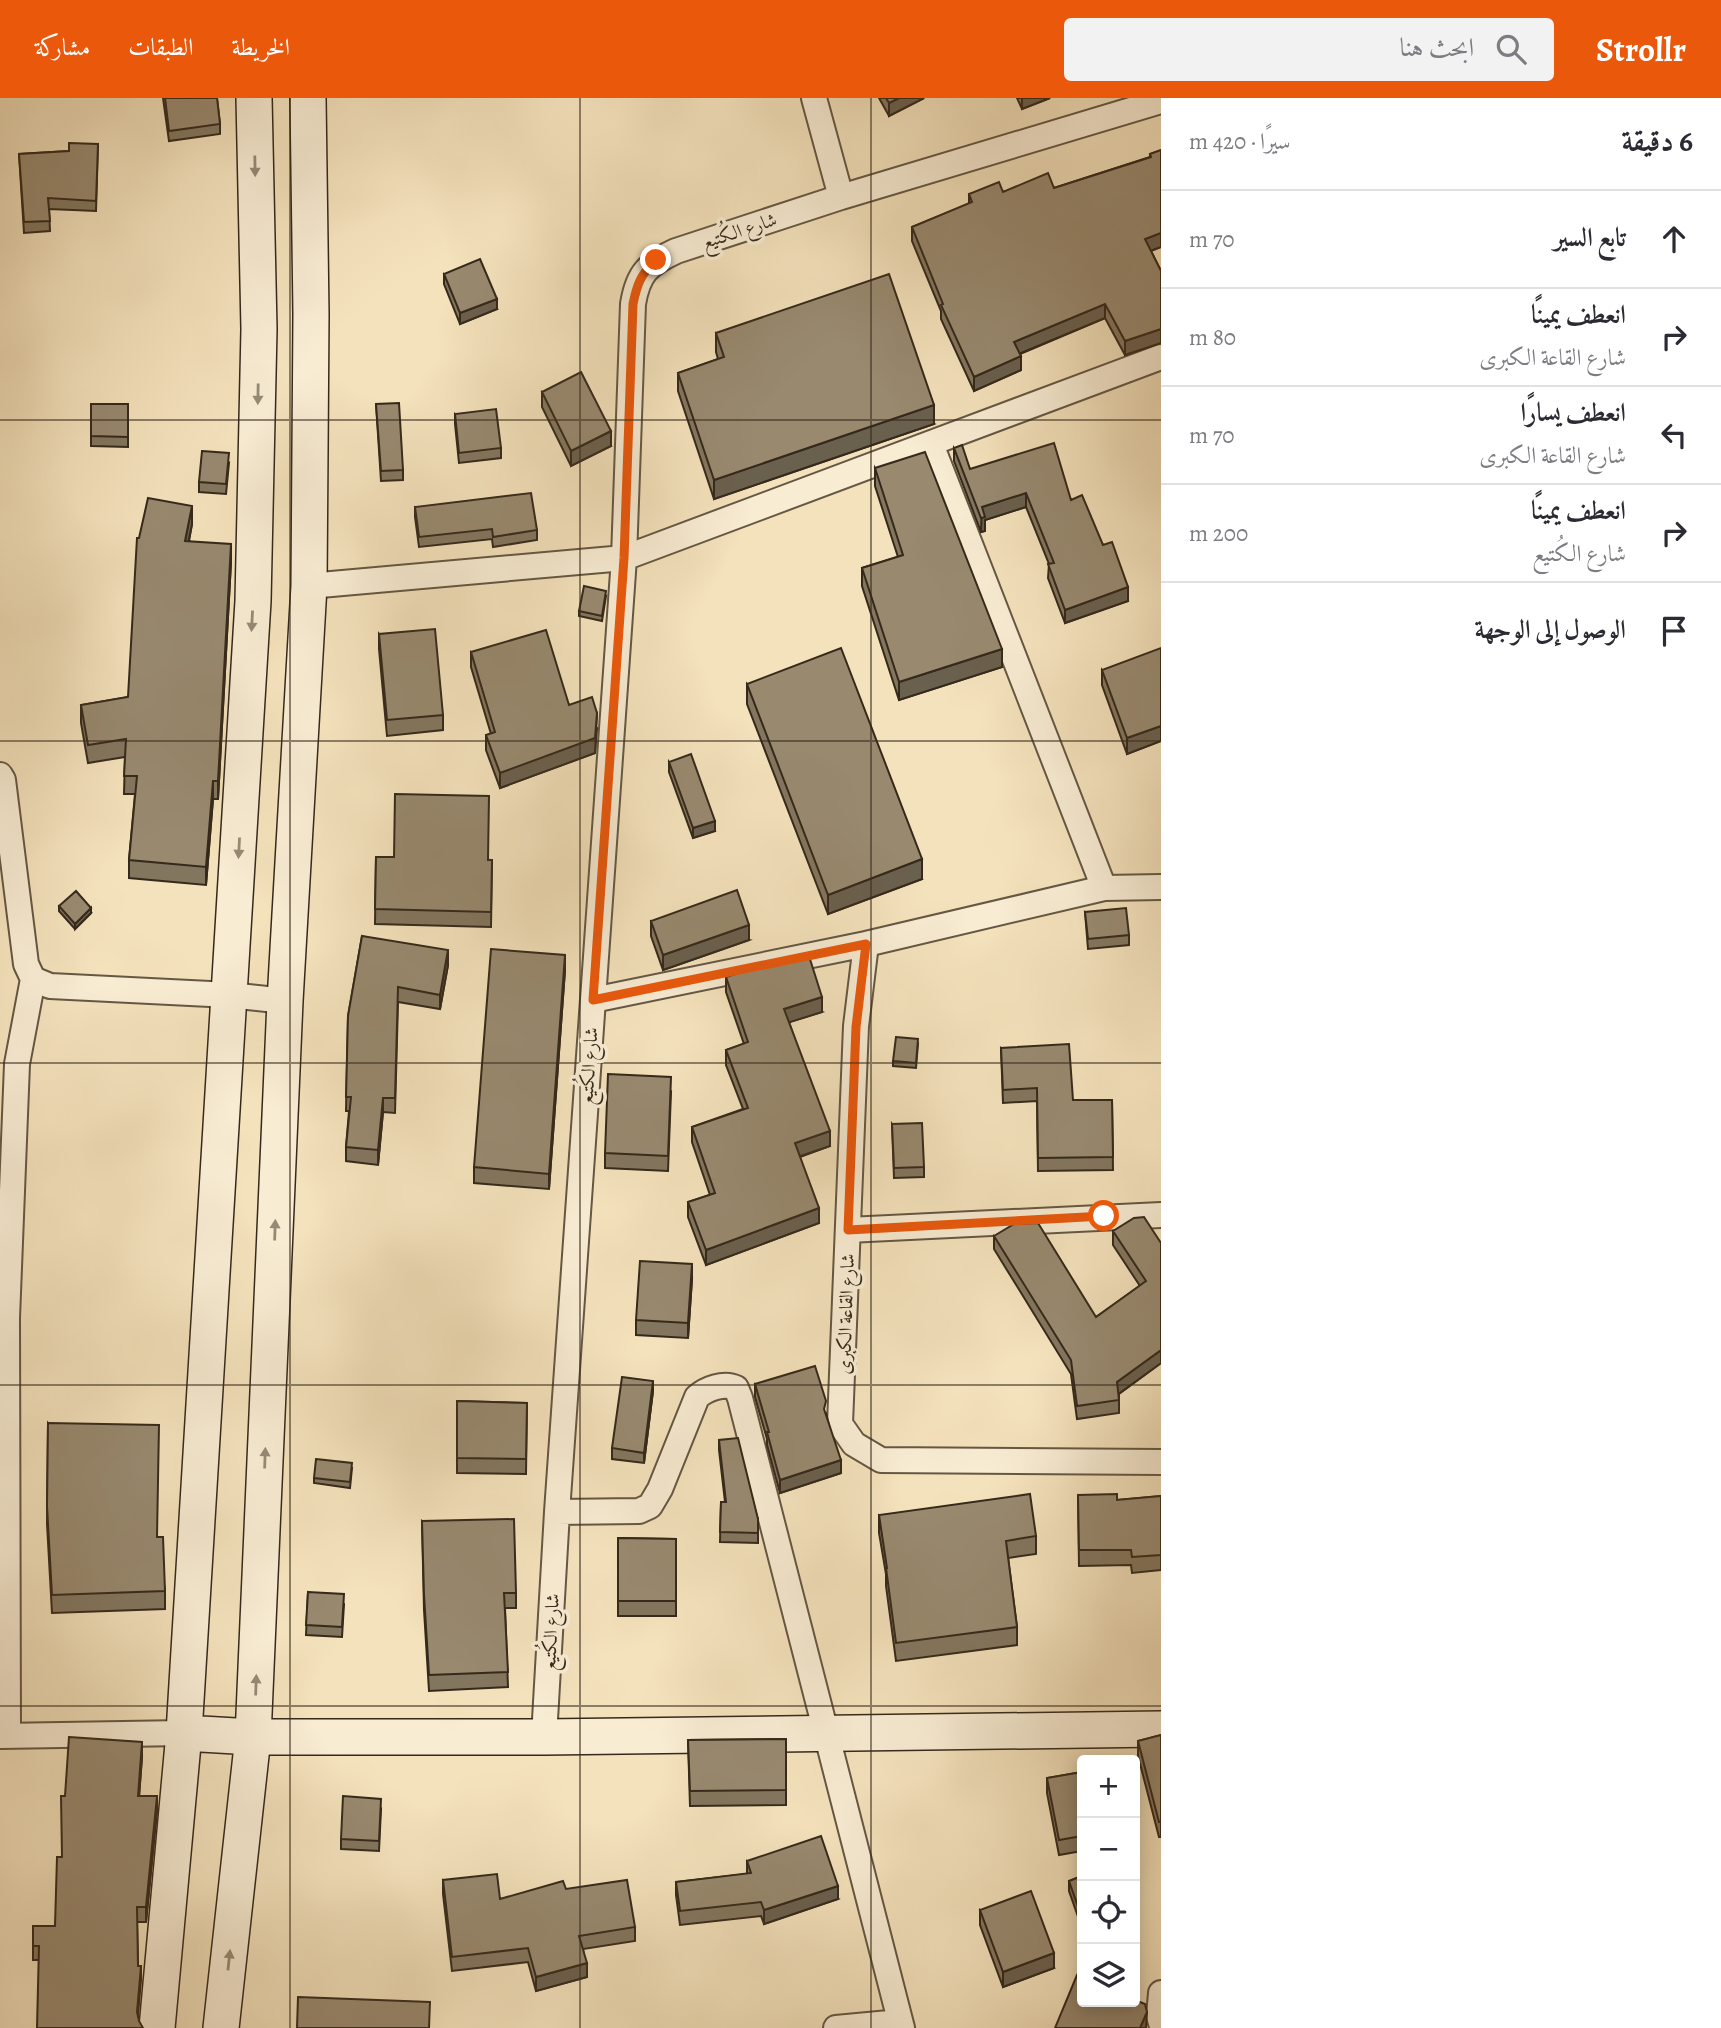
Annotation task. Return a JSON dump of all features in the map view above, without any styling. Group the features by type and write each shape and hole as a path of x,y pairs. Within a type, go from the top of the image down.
{"main road":[{"path":"157,2028 184,1733 253,601 259,329 254,98"},
{"path":"221,2028 253,1737 285,1001 309,586 311,314 308,98"},
{"path":"184,1733 253,1737 544,1737 1161,1729"}],"street":[{"path":"814,98 841,197"},
{"name":"شارع الكُتيع","path":"544,1737 556,1512 624,558 633,304 636,289 643,272 656,260 676,251 841,197 1161,101"},
{"path":"309,586 624,558 1161,357"},
{"path":"931,443 1104,888"},
{"path":"0,775 3,780 26,964 33,979 17,1064 7,1318 4,1736 184,1733"},
{"path":"593,1000 866,944 1104,888 1161,887"},
{"name":"شارع القاعة الكبرى","path":"866,944 856,1027 840,1424 854,1444 881,1460 1161,1462"},
{"path":"33,979 50,986 230,995 285,1001"},
{"path":"848,1230 1161,1215"},
{"path":"556,1512 639,1511 649,1506 660,1489 697,1397 705,1391 726,1385 736,1388 901,2025 835,2028"},
{"path":"1161,1993 1161,2023"}],"building":[{"path":"165,98 217,98 220,124 169,131"},
{"path":"886,98 899,98 889,103"},
{"path":"69,143 98,144 96,201 48,198 50,221 24,222 19,154 69,151"},
{"path":"1161,150 1161,233 1145,239 1161,271 1161,329 1125,341 1105,304 1014,342 1021,356 974,377 941,305 943,304 912,227 972,202 969,194 999,182 1003,192 1048,173 1054,188 1151,157 1150,154"},
{"path":"480,259 497,299 460,313 444,274"},
{"path":"889,274 934,405 714,480 678,373 724,357 716,333"},
{"path":"581,372 611,431 571,451 542,392"},
{"path":"399,403 403,470 381,471 376,404"},
{"path":"91,404 128,404 128,437 91,436"},
{"path":"496,409 501,448 459,453 455,414"},
{"path":"1054,443 1071,500 1082,495 1103,545 1112,542 1128,587 1065,610 1048,564 1054,563 1026,493 982,507 985,517 981,518 954,448 962,445 970,469"},
{"path":"202,451 229,453 226,484 199,482"},
{"path":"925,452 1002,649 899,682 862,568 903,555 875,468"},
{"path":"531,493 537,530 493,537 492,529 419,537 415,507"},
{"path":"148,498 192,506 185,541 231,544 218,781 213,781 206,867 129,860 137,776 124,776 126,739 88,745 81,705 128,697 137,538"},
{"path":"584,586 606,591 602,616 579,611"},
{"path":"435,629 443,715 387,720 379,634"},
{"path":"546,630 569,705 592,697 597,713 595,738 500,773 486,735 495,732 471,652"},
{"path":"841,648 922,859 828,895 747,684"},
{"path":"1161,648 1161,726 1127,738 1102,670"},
{"path":"691,754 715,821 693,828 669,762"},
{"path":"395,794 489,796 488,860 492,860 491,912 375,909 376,857 394,857"},
{"path":"737,890 749,925 663,955 651,921"},
{"path":"76,891 91,908 75,924 59,906"},
{"path":"1126,908 1129,935 1088,939 1085,912"},
{"path":"362,936 448,950 440,995 398,987 395,1098 383,1098 378,1150 346,1147 351,1097 346,1097 348,1016"},
{"path":"491,949 565,955 549,1174 474,1167"},
{"path":"809,956 822,997 784,1009 830,1131 795,1143 819,1208 706,1250 688,1202 715,1193 692,1127 748,1108 726,1050 748,1042 726,977 763,965"},
{"path":"896,1037 918,1039 916,1063 893,1061"},
{"path":"1069,1044 1073,1100 1112,1100 1113,1157 1038,1158 1037,1088 1003,1090 1001,1048"},
{"path":"608,1074 671,1077 668,1156 605,1153"},
{"path":"922,1123 924,1167 894,1168 892,1124"},
{"path":"1144,1217 1161,1243 1161,1350 1117,1382 1119,1400 1077,1406 1071,1360 994,1236 1014,1224 1038,1223 1096,1317 1146,1281 1113,1231 1134,1218"},
{"path":"640,1261 692,1264 688,1323 636,1320"},
{"path":"815,1366 826,1401 824,1409 841,1460 780,1480 755,1384"},
{"path":"622,1377 653,1381 644,1453 612,1448"},
{"path":"457,1401 527,1403 526,1459 457,1458"},
{"path":"48,1423 159,1425 157,1537 163,1537 165,1591 52,1595 47,1506"},
{"path":"738,1438 758,1519 758,1533 720,1532 721,1502 726,1502 719,1440"},
{"path":"316,1459 352,1463 350,1482 314,1478"},
{"path":"1030,1494 1036,1536 1006,1541 1017,1627 896,1643 879,1515"},
{"path":"1117,1494 1117,1500 1161,1496 1161,1555 1132,1557 1131,1550 1079,1550 1078,1495"},
{"path":"514,1519 516,1593 504,1593 508,1672 429,1675 422,1521"},
{"path":"618,1538 676,1539 676,1601 618,1601"},
{"path":"308,1592 344,1594 342,1627 306,1625"},
{"path":"1161,1735 1161,1822 1159,1822 1138,1741"},
{"path":"69,1737 142,1742 138,1796 157,1796 146,1907 137,1907 138,1966 141,1966 137,2012 143,2028 37,2028 39,1946 33,1946 33,1926 55,1926 57,1857 62,1857 61,1796 65,1796"},
{"path":"786,1739 786,1790 690,1791 688,1740"},
{"path":"1077,1773 1077,1837 1059,1840 1047,1778"},
{"path":"343,1796 381,1799 379,1841 341,1839"},
{"path":"821,1836 838,1886 764,1910 761,1902 680,1911 676,1882 751,1873 747,1861"},
{"path":"497,1874 500,1899 563,1881 566,1889 627,1880 635,1927 579,1936 587,1963 536,1977 528,1948 452,1957 443,1880"},
{"path":"1077,1878 1077,1904 1069,1881"},
{"path":"1031,1891 1054,1953 1003,1972 980,1910"},
{"path":"1077,1975 1077,2007 1140,2007 1140,2002 1145,2004 1147,2012 1140,2028 1055,2028"},
{"path":"298,1997 430,2002 429,2028 297,2028"}],"route":[{"path":"656,260 643,272 633,304 624,558 593,1000 866,944 856,1027 848,1230 1104,1216"}]}
